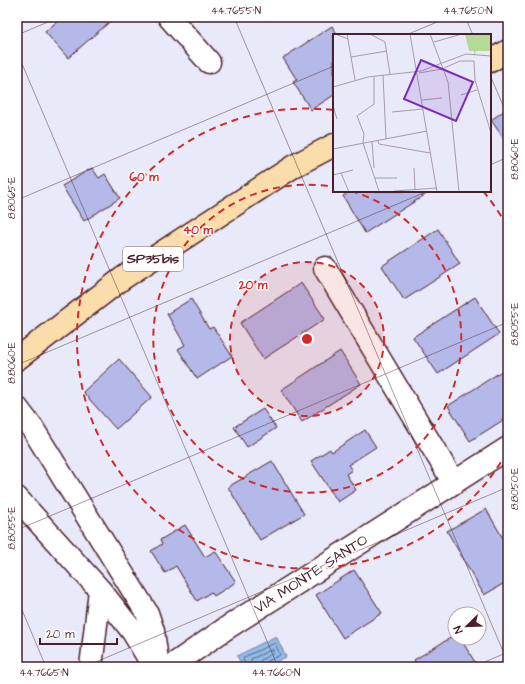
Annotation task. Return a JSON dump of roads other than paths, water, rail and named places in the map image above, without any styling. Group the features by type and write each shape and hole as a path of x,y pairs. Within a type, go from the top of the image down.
{"main road":[{"path":"491,60 508,51"},
{"name":"SP35bis","path":"17,359 123,278 294,166 333,146"}],"street":[{"path":"169,17 209,62"},
{"path":"325,268 454,483"},
{"path":"17,408 33,429 147,613 153,631 158,667"},
{"name":"VIA MONTE SANTO","path":"170,667 225,629 508,448"},
{"path":"17,498 100,590 133,632 154,667"},
{"path":"91,667 100,590"}],"water":[{"path":"276,636 286,657 265,667 243,667 237,656"}]}
